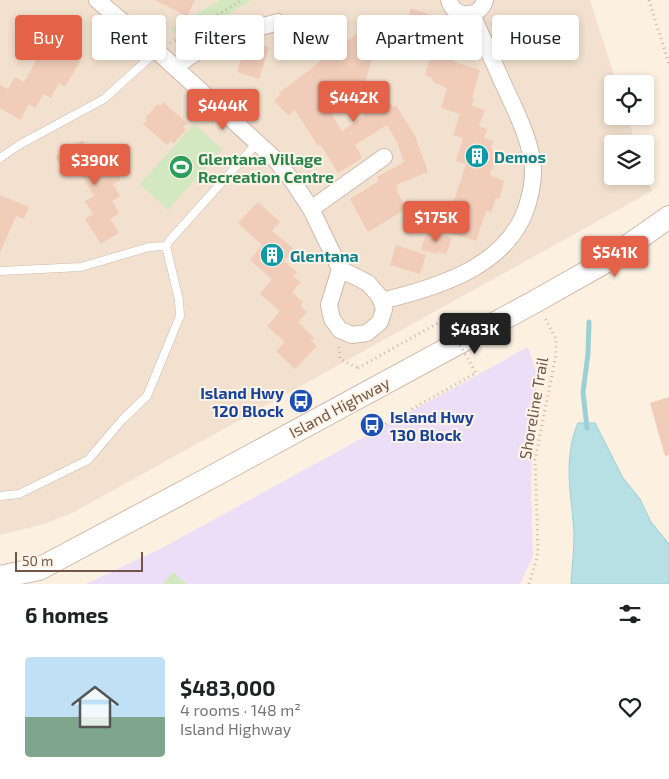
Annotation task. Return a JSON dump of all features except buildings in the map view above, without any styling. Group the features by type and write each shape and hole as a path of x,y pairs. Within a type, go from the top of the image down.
{"main road":[{"name":"Island Highway","path":"0,577 39,569 536,301 605,262 669,217"}],"street":[{"path":"449,0 454,9 459,13 472,14 481,8 485,0"},
{"path":"102,1 117,15"},
{"path":"381,301 422,291 455,278 484,263 509,240 526,213 534,181 532,155 521,123 472,14"},
{"path":"175,67 212,41 274,23"},
{"path":"166,59 276,160 311,209 340,268 368,283 380,297 384,308 380,322 367,333 352,335 340,330 332,319 329,305 340,268"},
{"path":"311,209 384,157"}],"lane":[{"path":"0,158 19,145 104,99 147,60"},
{"path":"0,496 19,494 88,460 122,420 147,396 180,316 179,300 166,246 258,142"},
{"path":"0,271 81,267 149,247 166,246"}],"path":[{"path":"166,46 242,0"},
{"path":"649,0 669,64"},
{"name":"Shoreline Trail","path":"529,584 538,549 535,460 556,346 553,333 536,301"},
{"path":"345,332 339,345 340,359 358,368 445,319 476,373 378,428"}],"shaded area":[{"path":"0,0 220,0 195,15 176,15 176,26 171,29 176,34 176,60 264,60 264,15 227,15 252,0 590,0 614,75 604,75 604,125 630,125 633,135 604,135 604,185 650,185 652,191 74,512 44,524 0,535"},
{"path":"528,347 537,374 531,482 533,556 520,584 86,584 162,548"}],"green space":[{"path":"220,0 252,0 227,15 195,15"},
{"path":"176,26 176,34 171,29"},
{"name":"Glentana Village Recreation Centre","path":"194,124 222,149 168,210 140,184"},
{"path":"173,572 187,584 163,584"}],"water":[{"path":"578,423 595,423 623,478 640,499 651,522 669,544 669,584 571,584 574,534 569,465 573,437"}],"waterway":[{"path":"587,428 583,392 588,354 589,322"}],"place":[{"name":"Demos","path":"477,156"},
{"name":"Glentana Village Recreation Centre","path":"181,167"},
{"name":"Glentana","path":"272,255"},
{"name":"Island Hwy 120 Block","path":"301,401"},
{"name":"Island Hwy 130 Block","path":"372,425"}]}
